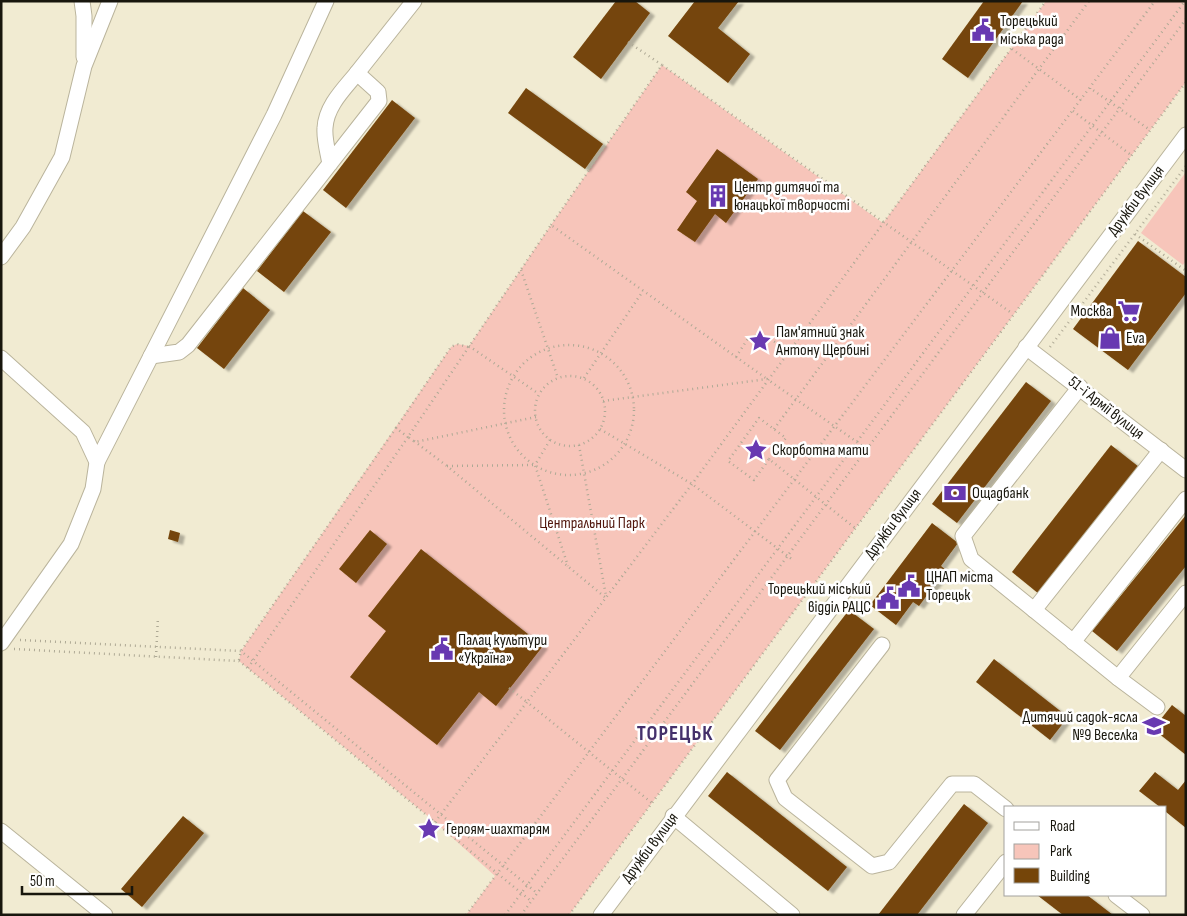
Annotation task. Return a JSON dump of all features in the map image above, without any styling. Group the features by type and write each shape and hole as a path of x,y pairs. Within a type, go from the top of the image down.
{"street":[{"path":"82,1 84,16 84,66"},
{"path":"1,257 23,227 62,157 84,66 110,1"},
{"path":"5,644 71,544 93,489 97,462 274,115 326,1"},
{"path":"330,164 325,128 328,112 414,1"},
{"path":"151,356 178,352 188,345 378,101 378,92 358,73"},
{"name":"Дружби вулиця","path":"601,915 673,816 1186,135"},
{"name":"51-ї Армії вулиця","path":"1026,347 1186,470"},
{"path":"1,358 83,432 97,462"},
{"path":"1080,387 963,536 971,559 1118,678 1157,707"},
{"path":"1034,610 1161,450"},
{"path":"1074,642 1186,499"},
{"path":"1118,678 1186,593"},
{"path":"882,645 777,780 785,798 872,866 889,862 952,784 974,784 1004,807"},
{"path":"673,816 792,915"},
{"path":"1,831 105,915"},
{"path":"964,915 1004,865"},
{"path":"1117,896 1142,915"}],"path":[{"path":"435,822 692,484 767,379 1046,1"},
{"path":"774,429 1089,1"},
{"path":"466,915 1156,1"},
{"path":"506,915 1185,1"},
{"path":"521,915 1186,19"},
{"path":"628,42 1013,314"},
{"path":"1011,49 1081,100"},
{"path":"248,668 408,437 550,225 662,65"},
{"path":"569,915 1186,82"},
{"path":"1090,88 1150,130"},
{"path":"1073,111 1131,155"},
{"path":"1041,358 1186,166"},
{"path":"550,225 867,449"},
{"path":"1136,234 1185,268"},
{"path":"521,269 558,378"},
{"path":"584,378 642,291"},
{"path":"736,357 747,340 756,335 769,338 788,351"},
{"path":"239,661 241,651 452,347 457,344 469,347 540,394"},
{"path":"447,466 534,465 543,470 564,476 584,474 604,466 620,452 630,434 634,413 631,391 622,371 606,356 586,347 563,345 542,350 524,363 510,381 504,402 505,423 512,443 534,465 568,567"},
{"path":"573,376 584,378 594,385 601,394 605,405 600,429 594,437 584,443 579,445 561,445 550,440 542,432 536,416 536,404 542,389 551,381 573,376"},
{"path":"603,401 767,379"},
{"path":"415,442 536,416"},
{"path":"760,418 786,438 769,459 754,480 728,461 760,418"},
{"path":"396,428 447,466 606,598"},
{"path":"600,429 692,484 793,560"},
{"path":"534,465 550,440"},
{"path":"579,445 606,598"},
{"path":"769,459 855,528"},
{"path":"156,657 158,617"},
{"path":"5,644 241,651 538,893"},
{"path":"5,644 156,657 239,661 531,901"},
{"path":"509,688 652,802"}],"green space":[{"name":"Центральний Парк","path":"1046,1 1186,1 1186,82 569,915 466,915 495,876 435,822 239,661 241,651 451,347 457,344 469,346 662,65 883,223"},
{"path":"1186,172 1186,261 1183,265 1141,233"}],"building":[{"path":"616,1 635,1 650,13 601,79 573,57"},
{"path":"695,1 739,1 718,28 750,54 728,83 668,36"},
{"name":"Торецький міська рада","path":"984,1 1023,1 968,78 942,59"},
{"path":"526,88 603,144 585,169 508,113"},
{"path":"392,100 415,118 346,208 323,190"},
{"name":"Центр дитячої та юнацької творчості","path":"717,149 758,179 726,223 715,214 695,242 677,230 697,201 686,192"},
{"path":"303,211 331,232 284,292 257,271"},
{"name":"Москва","path":"1138,241 1186,277 1186,293 1128,370 1073,329"},
{"path":"243,288 270,310 224,369 197,348"},
{"path":"1026,382 1051,401 957,523 932,504"},
{"path":"1111,445 1139,467 1039,594 1012,572"},
{"path":"1186,515 1186,566 1117,651 1092,631"},
{"name":"ЦНАП міста Торецьк","path":"932,523 958,543 941,566 946,570 919,606 913,602 896,625 870,605"},
{"path":"170,530 180,533 178,542 168,539"},
{"path":"370,530 387,544 356,583 339,569"},
{"path":"421,549 543,646 496,706 479,692 437,745 350,677 386,631 368,616"},
{"path":"849,610 874,629 780,750 755,731"},
{"path":"994,659 1068,717 1050,740 976,682"},
{"path":"1172,705 1186,716 1186,755 1153,729"},
{"path":"727,772 847,867 828,891 708,796"},
{"path":"1155,772 1178,790 1186,780 1186,828 1167,813 1167,806 1159,806 1139,791"},
{"path":"964,804 988,823 917,915 878,915"},
{"path":"183,816 204,833 142,907 121,889"},
{"path":"1038,896 1088,896 1113,915 1063,915"}],"place":[{"name":"Торецький міська рада","path":"983,30"},
{"name":"Центр дитячої та юнацької творчості","path":"718,196"},
{"name":"Москва","path":"1129,311"},
{"name":"Eva","path":"1110,338"},
{"name":"Пам'ятний знак Антону Щербині","path":"760,341"},
{"name":"Скорботна мати","path":"756,450"},
{"name":"Ощадбанк","path":"955,493"},
{"name":"ЦНАП міста Торецьк","path":"909,586"},
{"name":"Торецький міський відділ РАЦС","path":"888,598"},
{"name":"Палац культури «Україна»","path":"442,649"},
{"name":"Дитячий садок-ясла №9 Веселка","path":"1154,726"},
{"name":"Героям-шахтарям","path":"429,829"}],"district":[{"name":"ТОРЕЦЬК","path":"675,733"}]}
